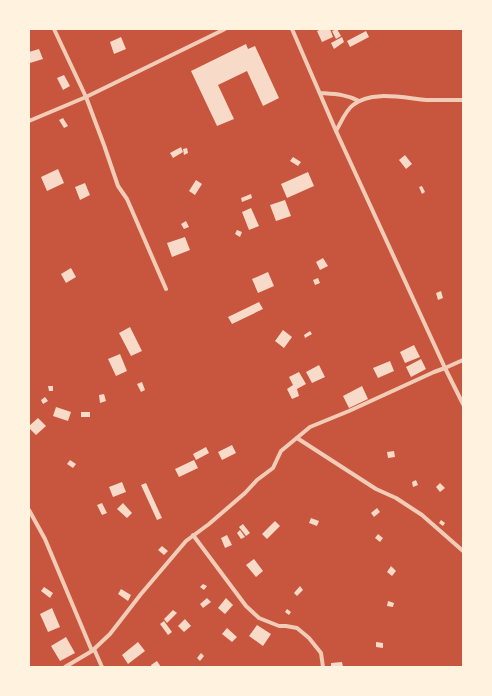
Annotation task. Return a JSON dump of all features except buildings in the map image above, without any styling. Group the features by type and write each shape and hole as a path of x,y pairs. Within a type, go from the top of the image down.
{"street":[{"path":"54,29 86,97 118,186 127,199 166,289"},
{"path":"29,121 86,97 225,29"},
{"path":"292,29 336,131 463,404"},
{"path":"320,93 343,94 360,101"},
{"path":"336,131 352,105 360,101 384,96 448,101 463,100"},
{"path":"65,667 93,650 110,634 186,541 209,524 245,493 257,480 273,468 282,451 310,427 463,360"},
{"path":"297,438 376,489 396,498 422,515 463,550"},
{"path":"29,510 45,539 93,650 102,667"},
{"path":"193,535 246,606 259,618 279,626 297,628 309,638 321,653 322,667"}]}
